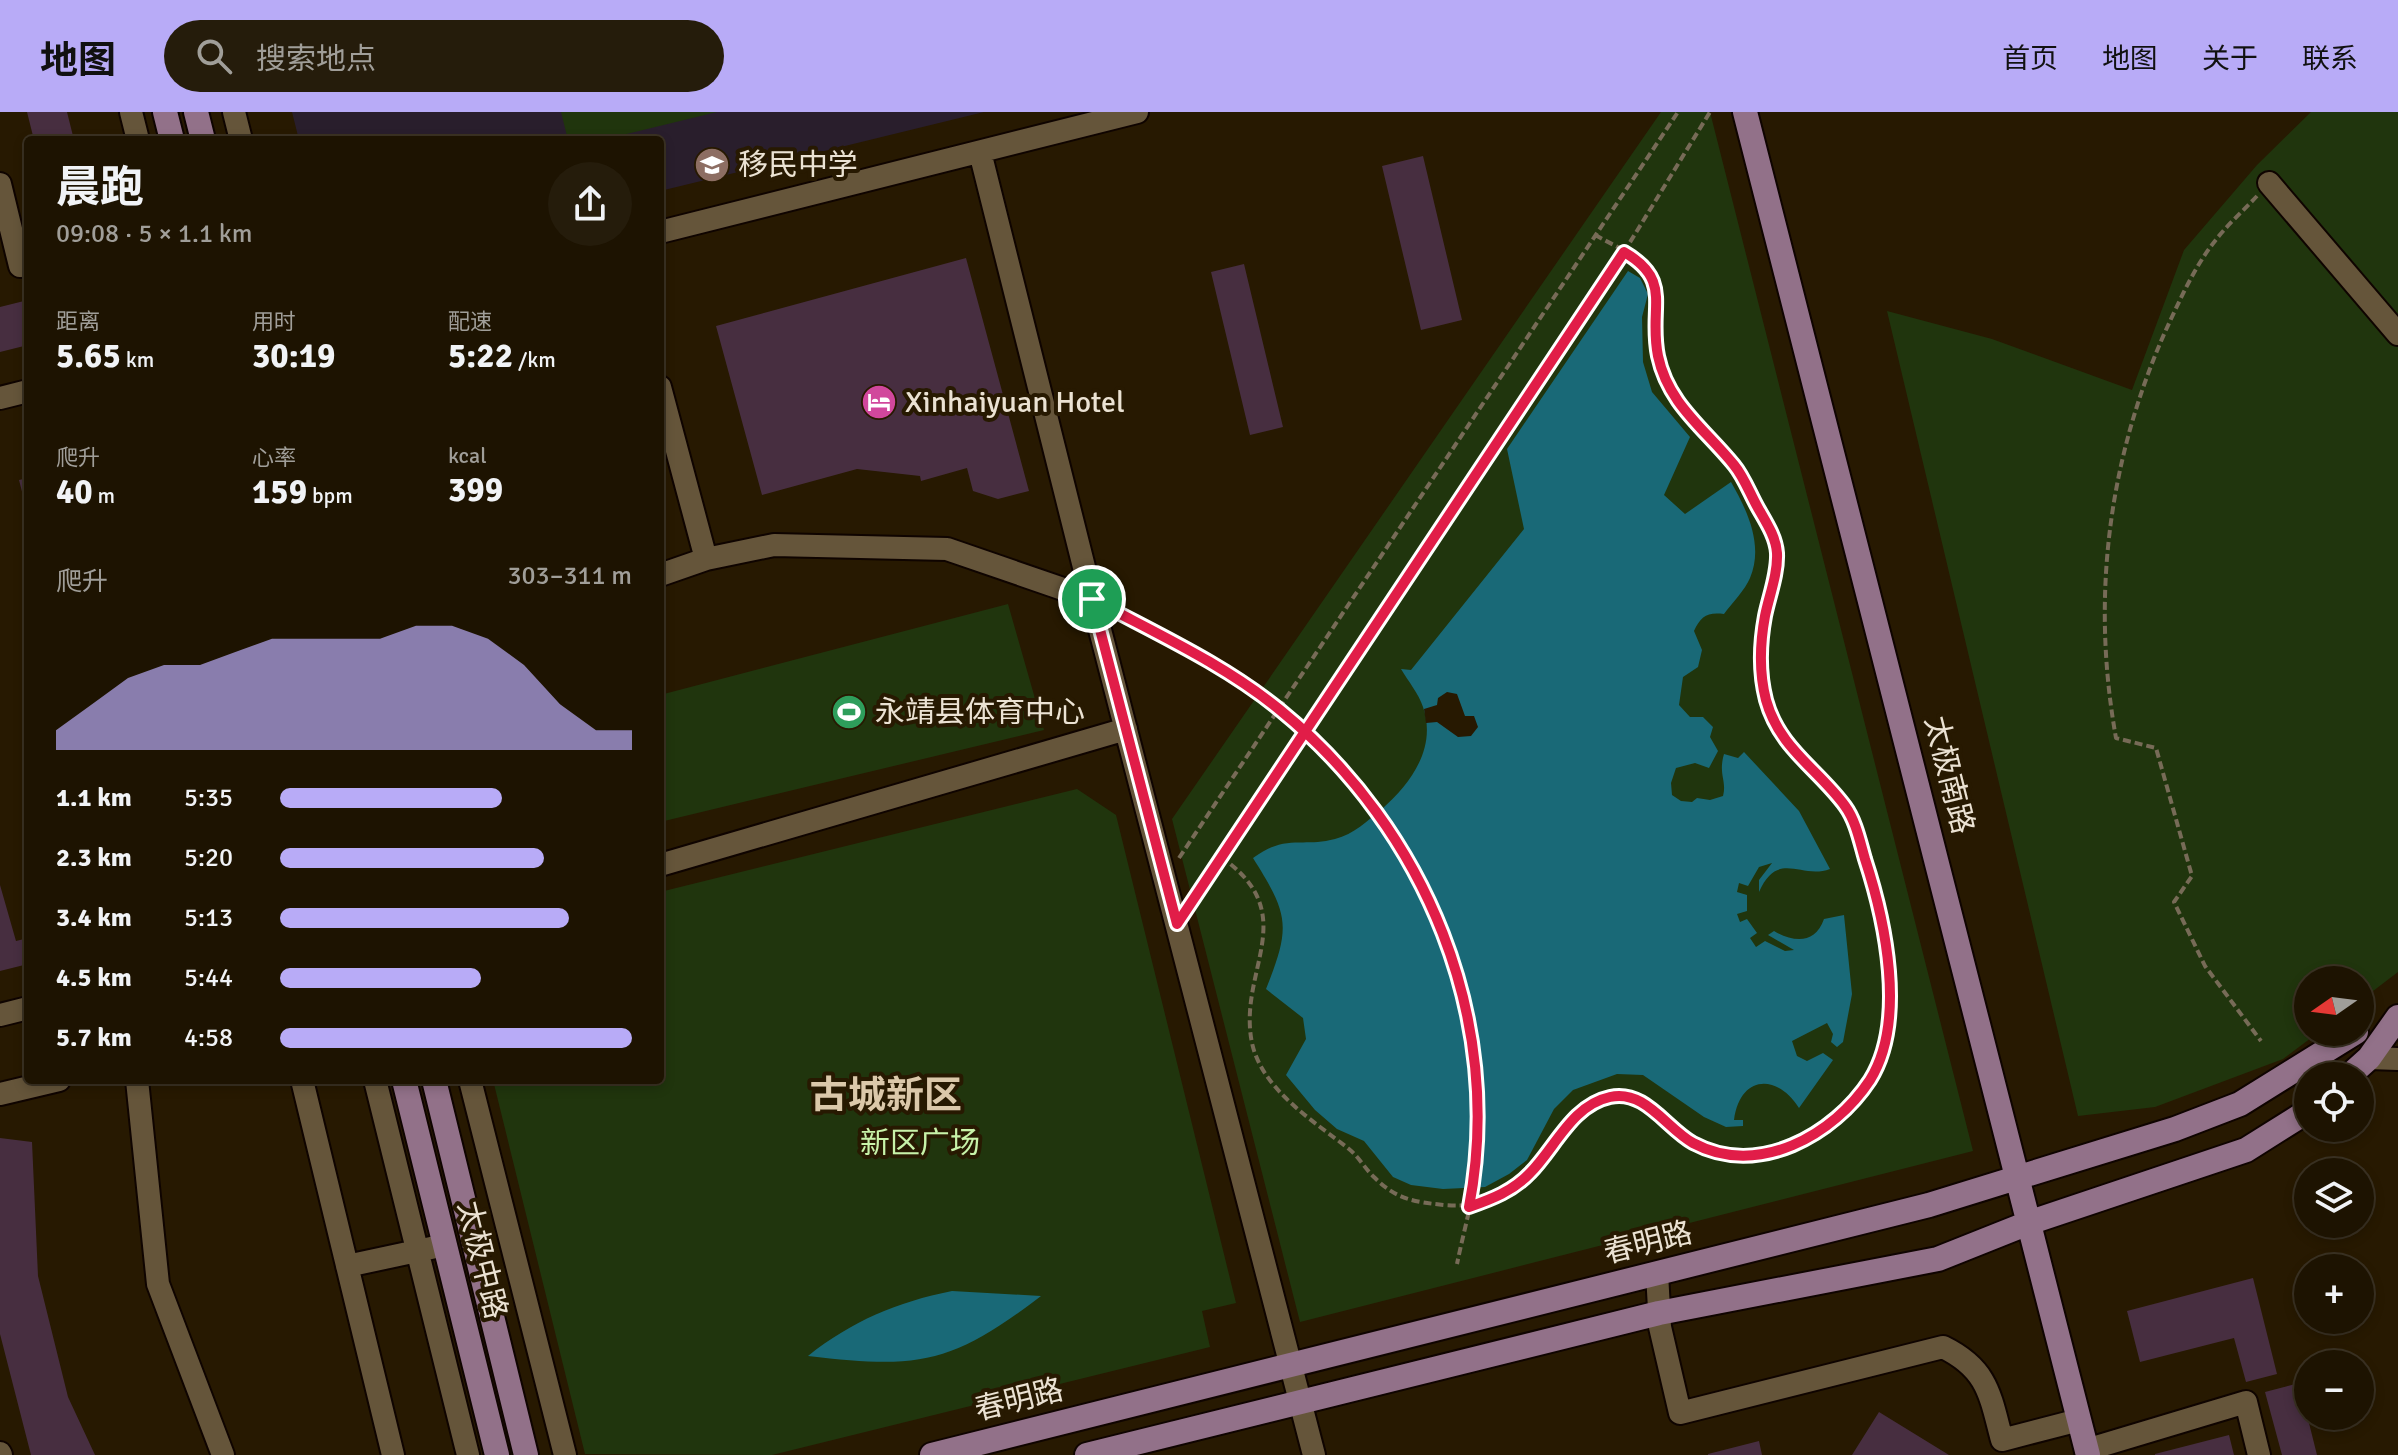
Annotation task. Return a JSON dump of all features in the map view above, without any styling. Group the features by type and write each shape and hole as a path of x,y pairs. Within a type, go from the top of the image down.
{"main road":[{"path":"165,112 171,136"},
{"path":"196,112 202,136"},
{"name":"太极南路","path":"1745,112 2031,1222 2087,1452"},
{"name":"春明路","path":"2374,1021 2398,1006"},
{"path":"2365,1062 2398,1017"},
{"name":"春明路","path":"932,1455 2020,1180 2240,1104 2334,1046"},
{"name":"太极中路","path":"405,1084 497,1455"},
{"name":"太极中路","path":"435,1084 526,1455"},
{"path":"1087,1455 1659,1313 1938,1259 2031,1222 2246,1150 2294,1120"}],"street":[{"path":"131,112 137,136"},
{"path":"234,112 240,136"},
{"path":"664,231 1137,112"},
{"path":"980,152 1092,599 1314,1455"},
{"path":"2269,183 2398,334"},
{"path":"0,184 20,266"},
{"path":"0,398 24,392"},
{"path":"664,402 706,559"},
{"path":"664,574 706,559 774,545 947,549 1092,599"},
{"path":"664,848 1126,729"},
{"path":"664,864 1126,729"},
{"path":"0,1015 24,1009"},
{"path":"2369,1058 2398,1059"},
{"path":"0,1094 42,1084"},
{"path":"137,1084 158,1284 223,1455"},
{"path":"303,1084 393,1455"},
{"path":"376,1084 468,1455"},
{"path":"471,1084 565,1455"},
{"path":"347,1266 445,1245"},
{"path":"1657,1273 1659,1313 1680,1413 1943,1347 1969,1360 1989,1391 2004,1448 2079,1420"},
{"path":"2087,1452 2246,1402 2259,1455"}],"path":[{"path":"1165,879 1678,112"},
{"path":"1177,924 1624,252 1710,112"},
{"path":"2261,1041 2205,966 2174,902 2192,876 2156,748 2116,738 2106,683 2103,601 2117,477 2154,357 2214,241 2269,183"},
{"path":"1221,857 1237,869 1263,911 1266,933 1251,990 1252,1044 1265,1071 1316,1126 1353,1152 1400,1199 1469,1207 1502,1196 1529,1174 1579,1112 1608,1097 1629,1095 1697,1145 1757,1155 1783,1151 1813,1136 1843,1111 1871,1078 1886,1036 1890,998 1883,921 1856,827 1846,807 1792,751 1775,728 1766,700 1761,674 1762,641 1777,553 1771,531 1736,468 1681,409 1668,385 1658,358 1655,333 1656,281 1643,263 1597,236"},
{"path":"1092,599 1232,676 1279,709 1332,754 1416,872 1461,980 1477,1062 1480,1144 1457,1264"}],"shaded area":[{"name":"移民中学","path":"292,112 984,112 664,190 664,136 298,136"}],"green space":[{"path":"561,112 717,112 618,136 567,136"},
{"path":"1661,112 1710,112 1973,1151 1300,1322 1172,819"},
{"path":"2311,112 2398,112 2398,972 2374,990 2374,966 2294,966 2294,1046 2300,1046 2283,1059 2155,1107 2078,1116 1887,311 1992,339 2132,390 2184,250 2257,165"},
{"name":"永靖县体育中心","path":"1008,604 1044,730 664,821 664,694"},
{"name":"新区广场","path":"1077,789 1116,815 1236,1303 1202,1311 1210,1347 772,1455 585,1454 494,1084 664,1084 664,891"}],"water":[{"path":"1628,271 1640,278 1648,294 1642,317 1643,362 1652,392 1690,437 1664,495 1685,514 1731,482 1748,516 1754,541 1754,566 1748,583 1724,614 1705,616 1699,622 1694,631 1702,650 1698,667 1683,677 1679,705 1690,717 1703,717 1713,727 1710,737 1718,751 1709,768 1695,763 1676,768 1671,783 1672,795 1681,801 1692,802 1697,798 1710,800 1723,796 1724,754 1738,758 1744,752 1799,811 1830,869 1782,869 1766,879 1759,892 1759,880 1772,863 1759,867 1748,886 1739,883 1737,892 1747,895 1747,911 1737,914 1740,922 1747,919 1757,933 1750,938 1756,947 1765,941 1785,951 1794,950 1768,935 1774,931 1803,939 1815,933 1824,919 1844,915 1852,994 1843,1042 1837,1047 1831,1042 1833,1034 1827,1023 1792,1041 1797,1056 1807,1061 1823,1053 1833,1060 1799,1108 1780,1089 1760,1084 1751,1087 1738,1105 1734,1120 1743,1120 1743,1126 1726,1127 1704,1117 1643,1075 1617,1074 1573,1090 1554,1109 1527,1160 1485,1187 1443,1189 1411,1185 1393,1177 1364,1141 1337,1129 1315,1110 1286,1075 1306,1039 1303,1018 1266,989 1280,950 1282,921 1274,894 1253,858 1285,843 1323,841 1348,834 1382,809 1403,788 1419,764 1427,737 1426,722 1421,702 1401,669 1411,670 1524,529 1507,449"},
{"path":"952,1291 1041,1296 982,1336 932,1357 879,1362 808,1356 876,1314"}],"pier":[{"path":"1447,692 1457,694 1465,716 1474,716 1478,727 1471,736 1458,737 1437,722 1426,723 1424,709 1437,705 1438,698"}],"building":[{"path":"27,112 67,112 73,136 33,136"},
{"path":"1423,156 1462,320 1421,330 1382,166"},
{"path":"966,258 1029,491 998,499 973,491 967,468 921,481 920,476 857,469 762,495 716,326"},
{"path":"1244,264 1283,427 1250,435 1211,272"},
{"path":"24,301 24,346 0,352 0,307"},
{"path":"24,479 24,499 19,480"},
{"path":"0,885 16,941 24,939 24,965 0,971"},
{"path":"0,1138 32,1142 38,1276 68,1397 95,1455 31,1455 0,1334"},
{"path":"2253,1278 2277,1374 2246,1382 2234,1338 2140,1362 2127,1311"},
{"path":"2294,1384 2294,1430 2311,1430 2317,1455 2282,1455 2265,1392"},
{"path":"1879,1412 1949,1455 1852,1455"},
{"path":"2229,1435 2234,1455 2155,1455 2155,1454"},
{"path":"1759,1441 1762,1455 1708,1455 1708,1454"}],"place":[{"name":"移民中学","path":"712,165"},
{"name":"Xinhaiyuan Hotel","path":"879,402"},
{"name":"永靖县体育中心","path":"849,712"}],"district":[{"name":"古城新区","path":"886,1095"}],"route":[{"path":"1092,599 1177,924 1305,732 1624,252 1643,263 1656,281 1653,303 1655,333 1658,358 1668,385 1681,409 1736,468 1771,531 1777,553 1765,617 1761,674 1775,728 1792,751 1846,807 1856,827 1877,892 1883,921 1890,998 1886,1036 1871,1078 1843,1111 1813,1136 1783,1151 1757,1155 1697,1145 1673,1130 1655,1111 1629,1095 1608,1097 1579,1112 1529,1174 1502,1196 1469,1207 1480,1144 1477,1062 1461,980 1416,872 1332,754 1305,732 1279,709 1232,676 1092,599"}]}
